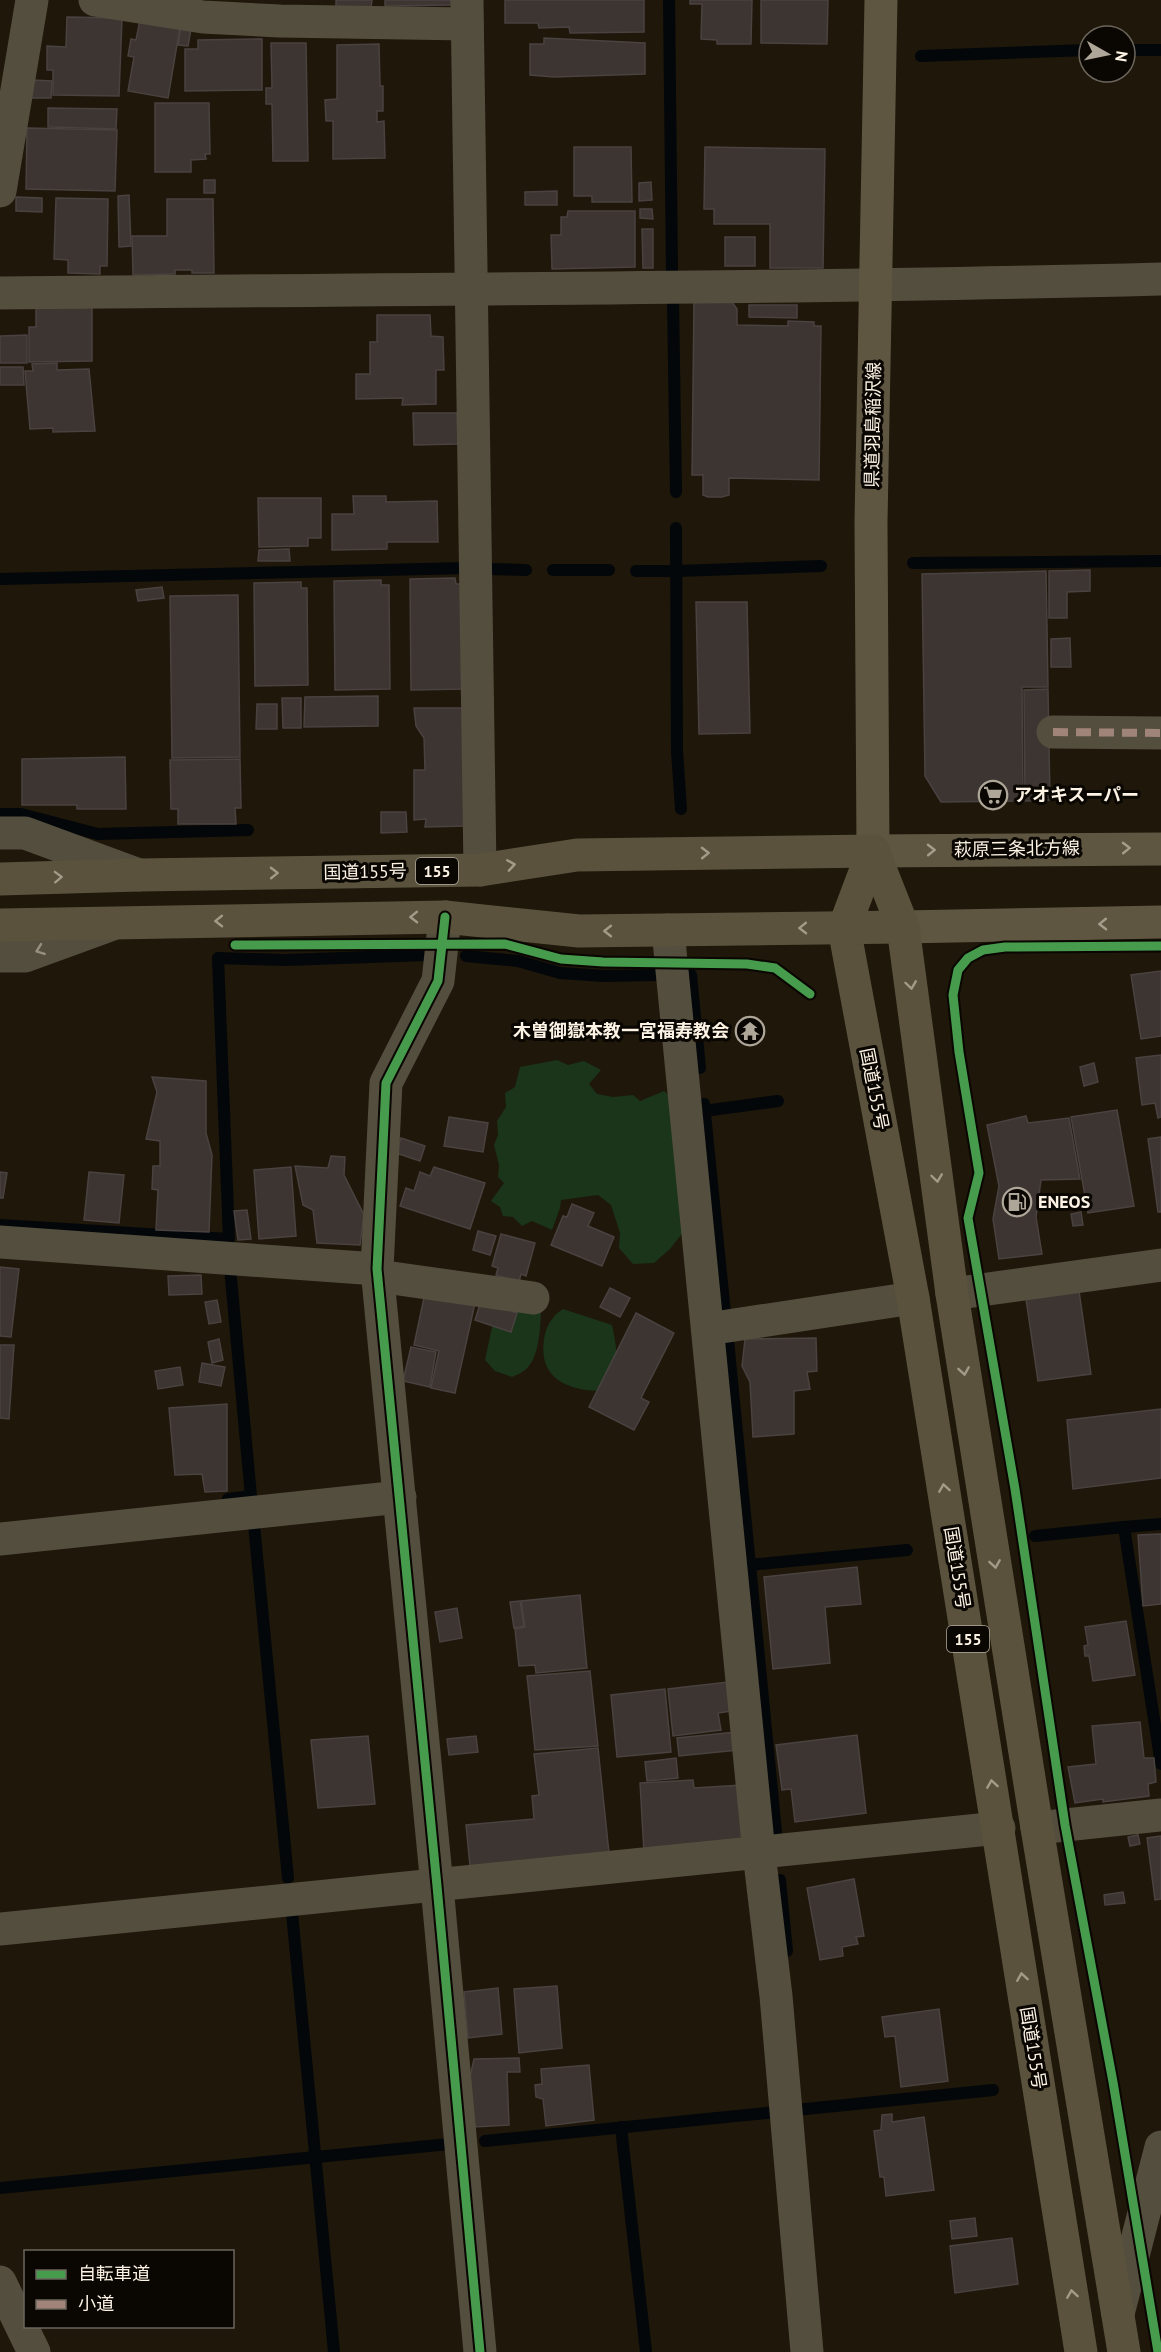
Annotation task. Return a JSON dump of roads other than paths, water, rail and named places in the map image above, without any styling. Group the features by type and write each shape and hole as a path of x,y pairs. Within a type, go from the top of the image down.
{"highway":[{"name":"国道155号","path":"0,879 139,874 480,870 577,855 873,850"},
{"name":"155","path":"873,850 903,927 952,1294 1124,2352"},
{"path":"844,928 873,850"},
{"path":"0,925 445,917 579,931 903,927"},
{"name":"国道155号","path":"844,928 913,1298 1081,2352"}],"main road":[{"name":"県道羽島稲沢線","path":"873,850 874,287 881,0"},
{"name":"萩原三条北方線","path":"873,850 1161,849"},
{"path":"903,927 1161,922"}],"street":[{"path":"0,191 32,0"},
{"path":"95,0 203,17 280,21 467,12 480,870"},
{"path":"0,293 874,287 1161,279"},
{"path":"1053,732 1161,734"},
{"path":"0,833 25,833 139,874"},
{"path":"445,917 438,981 386,1083 378,1272 480,2352"},
{"path":"0,956 25,956 115,924"},
{"path":"668,930 759,1853 776,1996 807,2352"},
{"path":"0,1242 378,1272 533,1298"},
{"path":"952,1294 1161,1265"},
{"path":"708,1329 913,1298"},
{"path":"0,1539 400,1497"},
{"path":"1037,1828 1161,1815"},
{"path":"0,1929 999,1828"},
{"path":"1118,2314 1161,2146"},
{"path":"0,2282 34,2352"}],"waterway":[{"path":"669,0 672,272"},
{"path":"921,56 1077,50"},
{"path":"1137,50 1161,50"},
{"path":"673,300 676,492"},
{"path":"676,528 677,751 681,809"},
{"path":"913,563 1161,561"},
{"path":"636,571 821,566"},
{"path":"0,579 467,568"},
{"path":"489,569 526,570"},
{"path":"553,570 609,570"},
{"path":"0,814 21,814 98,834 248,830"},
{"path":"0,1225 229,1239 218,958 285,960 427,955"},
{"path":"466,956 518,961 560,973 604,976 655,975"},
{"path":"691,975 700,1068"},
{"path":"704,1111 778,1101"},
{"path":"704,1104 725,1313"},
{"path":"228,1499 251,1496 230,1268"},
{"path":"728,1340 776,1832"},
{"path":"1124,1527 1161,1524"},
{"path":"254,1525 288,1878"},
{"path":"1035,1536 1124,1527 1161,1764"},
{"path":"749,1565 907,1550"},
{"path":"780,1880 787,1951"},
{"path":"292,1913 334,2352"},
{"path":"796,2110 993,2090"},
{"path":"485,2141 776,2112"},
{"path":"621,2127 646,2352"},
{"path":"0,2188 449,2144"}],"place":[{"name":"アオキスーパー","path":"993,795"},
{"name":"木曽御嶽本教一宮福寿教会","path":"750,1031"},
{"name":"ENEOS","path":"1017,1202"}]}
